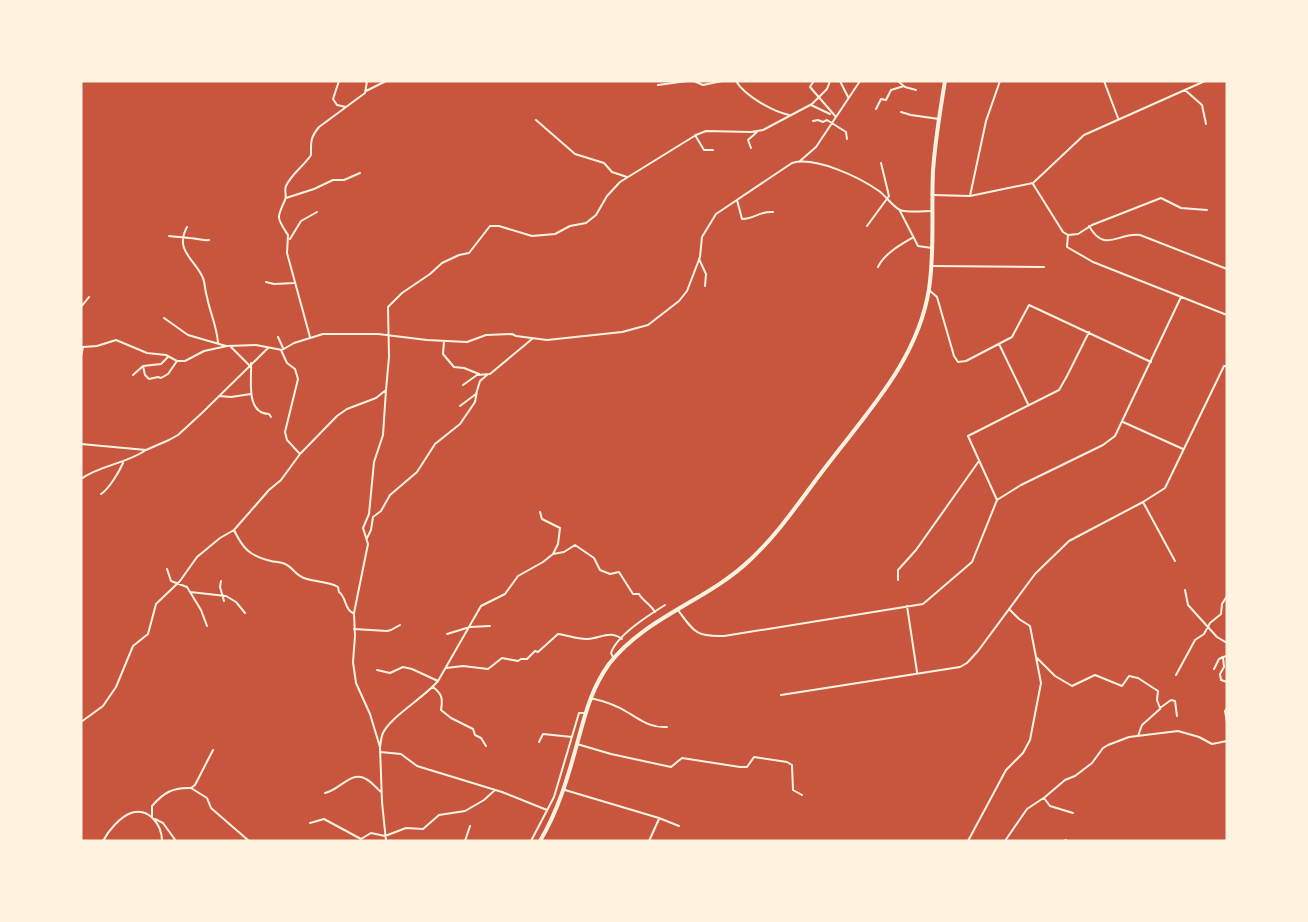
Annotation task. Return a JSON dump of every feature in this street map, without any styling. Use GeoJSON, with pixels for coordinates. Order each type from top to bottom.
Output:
{"type":"FeatureCollection","features":[{"type":"Feature","properties":{"kind":"highway"},"geometry":{"type":"LineString","coordinates":[[540,841],[564,789],[591,698],[599,680],[614,659],[636,638],[748,562],[786,521],[886,390],[903,362],[915,334],[928,290],[932,248],[934,154],[945,81]]}},
{"type":"Feature","properties":{"kind":"street"},"geometry":{"type":"LineString","coordinates":[[339,81],[333,99],[337,105],[346,107]]}},
{"type":"Feature","properties":{"kind":"street"},"geometry":{"type":"LineString","coordinates":[[366,91],[367,81]]}},
{"type":"Feature","properties":{"kind":"street"},"geometry":{"type":"LineString","coordinates":[[286,198],[287,184],[311,155],[309,144],[313,134],[366,91],[386,81]]}},
{"type":"Feature","properties":{"kind":"street"},"geometry":{"type":"LineString","coordinates":[[658,85],[687,81]]}},
{"type":"Feature","properties":{"kind":"street"},"geometry":{"type":"LineString","coordinates":[[694,81],[703,85],[722,81]]}},
{"type":"Feature","properties":{"kind":"street"},"geometry":{"type":"LineString","coordinates":[[736,81],[759,102],[789,115]]}},
{"type":"Feature","properties":{"kind":"street"},"geometry":{"type":"LineString","coordinates":[[751,148],[748,140],[757,132],[811,105],[827,89],[830,81]]}},
{"type":"Feature","properties":{"kind":"street"},"geometry":{"type":"LineString","coordinates":[[840,81],[848,98]]}},
{"type":"Feature","properties":{"kind":"street"},"geometry":{"type":"LineString","coordinates":[[81,356],[82,346],[97,346],[116,340],[147,353],[166,355],[177,361],[184,361],[204,351],[229,346],[256,345],[282,349],[323,334],[388,335],[467,342],[486,335],[512,334],[547,340],[622,332],[648,326],[684,296],[699,260],[702,237],[716,214],[792,163],[800,160],[816,147],[860,81]]}},
{"type":"Feature","properties":{"kind":"street"},"geometry":{"type":"LineString","coordinates":[[898,81],[916,90]]}},
{"type":"Feature","properties":{"kind":"street"},"geometry":{"type":"LineString","coordinates":[[970,196],[986,121],[999,81]]}},
{"type":"Feature","properties":{"kind":"street"},"geometry":{"type":"LineString","coordinates":[[1104,81],[1118,118]]}},
{"type":"Feature","properties":{"kind":"street"},"geometry":{"type":"LineString","coordinates":[[933,195],[970,196],[1033,183],[1079,139],[1118,118],[1205,81]]}},
{"type":"Feature","properties":{"kind":"street"},"geometry":{"type":"LineString","coordinates":[[813,82],[810,87],[831,114]]}},
{"type":"Feature","properties":{"kind":"street"},"geometry":{"type":"LineString","coordinates":[[876,109],[881,99],[886,100],[891,90],[904,86]]}},
{"type":"Feature","properties":{"kind":"street"},"geometry":{"type":"LineString","coordinates":[[1185,90],[1202,105],[1206,124]]}},
{"type":"Feature","properties":{"kind":"street"},"geometry":{"type":"LineString","coordinates":[[811,105],[836,117]]}},
{"type":"Feature","properties":{"kind":"street"},"geometry":{"type":"LineString","coordinates":[[901,112],[939,119]]}},
{"type":"Feature","properties":{"kind":"street"},"geometry":{"type":"LineString","coordinates":[[536,120],[576,155],[604,163],[612,172],[627,177]]}},
{"type":"Feature","properties":{"kind":"street"},"geometry":{"type":"LineString","coordinates":[[813,121],[832,122],[846,132],[847,139]]}},
{"type":"Feature","properties":{"kind":"street"},"geometry":{"type":"LineString","coordinates":[[380,747],[370,714],[356,683],[353,662],[354,613],[368,544],[363,528],[369,514],[374,462],[383,435],[388,378],[387,312],[393,300],[447,260],[469,253],[490,226],[499,226],[528,235],[555,234],[570,226],[590,220],[596,215],[612,189],[627,177],[695,135],[706,131],[757,132]]}},
{"type":"Feature","properties":{"kind":"street"},"geometry":{"type":"LineString","coordinates":[[695,135],[704,150],[713,150]]}},
{"type":"Feature","properties":{"kind":"street"},"geometry":{"type":"LineString","coordinates":[[800,160],[826,166],[876,189],[899,209],[919,248],[932,248]]}},
{"type":"Feature","properties":{"kind":"street"},"geometry":{"type":"LineString","coordinates":[[867,226],[890,194],[881,163]]}},
{"type":"Feature","properties":{"kind":"street"},"geometry":{"type":"LineString","coordinates":[[310,337],[287,253],[288,235],[278,218],[282,204],[286,198],[333,180],[344,180],[360,173]]}},
{"type":"Feature","properties":{"kind":"street"},"geometry":{"type":"LineString","coordinates":[[1033,183],[1063,232],[1068,235],[1078,234],[1089,226],[1161,198],[1181,208],[1207,210]]}},
{"type":"Feature","properties":{"kind":"street"},"geometry":{"type":"LineString","coordinates":[[737,200],[742,219],[750,219],[763,211],[773,212]]}},
{"type":"Feature","properties":{"kind":"street"},"geometry":{"type":"LineString","coordinates":[[899,209],[933,211]]}},
{"type":"Feature","properties":{"kind":"street"},"geometry":{"type":"LineString","coordinates":[[288,244],[301,221],[317,212]]}},
{"type":"Feature","properties":{"kind":"street"},"geometry":{"type":"LineString","coordinates":[[1089,226],[1096,237],[1102,240],[1116,240],[1134,234],[1140,235],[1227,268]]}},
{"type":"Feature","properties":{"kind":"street"},"geometry":{"type":"LineString","coordinates":[[187,227],[182,239],[189,258],[203,278],[217,329],[218,343]]}},
{"type":"Feature","properties":{"kind":"street"},"geometry":{"type":"LineString","coordinates":[[1068,235],[1067,247],[1093,262],[1227,315]]}},
{"type":"Feature","properties":{"kind":"street"},"geometry":{"type":"LineString","coordinates":[[169,236],[182,239],[190,237],[196,241],[209,240]]}},
{"type":"Feature","properties":{"kind":"street"},"geometry":{"type":"LineString","coordinates":[[878,267],[893,250],[912,238]]}},
{"type":"Feature","properties":{"kind":"street"},"geometry":{"type":"LineString","coordinates":[[699,260],[706,274],[705,286]]}},
{"type":"Feature","properties":{"kind":"street"},"geometry":{"type":"LineString","coordinates":[[931,266],[1044,267]]}},
{"type":"Feature","properties":{"kind":"street"},"geometry":{"type":"LineString","coordinates":[[266,282],[294,283]]}},
{"type":"Feature","properties":{"kind":"street"},"geometry":{"type":"LineString","coordinates":[[928,290],[937,297],[954,356],[958,362],[966,361],[1014,335],[1029,305],[1151,362]]}},
{"type":"Feature","properties":{"kind":"street"},"geometry":{"type":"LineString","coordinates":[[81,307],[89,297]]}},
{"type":"Feature","properties":{"kind":"street"},"geometry":{"type":"LineString","coordinates":[[678,610],[696,633],[716,637],[926,603],[963,567],[972,562],[997,500],[1021,485],[1103,445],[1114,436],[1181,297]]}},
{"type":"Feature","properties":{"kind":"street"},"geometry":{"type":"LineString","coordinates":[[164,318],[188,334],[229,346],[250,364],[251,394],[256,408],[271,417]]}},
{"type":"Feature","properties":{"kind":"street"},"geometry":{"type":"LineString","coordinates":[[997,500],[968,436],[1059,390],[1089,332]]}},
{"type":"Feature","properties":{"kind":"street"},"geometry":{"type":"LineString","coordinates":[[278,337],[288,363],[295,369],[298,379],[285,432],[287,440],[300,454]]}},
{"type":"Feature","properties":{"kind":"street"},"geometry":{"type":"LineString","coordinates":[[367,538],[373,518],[381,511],[390,495],[417,472],[435,444],[460,424],[475,402],[480,381],[532,339]]}},
{"type":"Feature","properties":{"kind":"street"},"geometry":{"type":"LineString","coordinates":[[444,341],[443,354],[454,367],[487,375]]}},
{"type":"Feature","properties":{"kind":"street"},"geometry":{"type":"LineString","coordinates":[[999,344],[1028,405]]}},
{"type":"Feature","properties":{"kind":"street"},"geometry":{"type":"LineString","coordinates":[[81,479],[92,471],[123,463],[178,435],[268,348]]}},
{"type":"Feature","properties":{"kind":"street"},"geometry":{"type":"LineString","coordinates":[[133,375],[142,366],[161,364],[168,357]]}},
{"type":"Feature","properties":{"kind":"street"},"geometry":{"type":"LineString","coordinates":[[142,366],[149,380],[168,374],[177,361]]}},
{"type":"Feature","properties":{"kind":"street"},"geometry":{"type":"LineString","coordinates":[[781,695],[967,663],[1035,574],[1070,541],[1165,488],[1224,366],[1227,366]]}},
{"type":"Feature","properties":{"kind":"street"},"geometry":{"type":"LineString","coordinates":[[463,386],[480,374]]}},
{"type":"Feature","properties":{"kind":"street"},"geometry":{"type":"LineString","coordinates":[[81,722],[103,706],[116,687],[133,646],[148,634],[156,604],[177,584],[197,557],[234,530],[269,490],[281,480],[300,454],[342,412],[371,401],[386,390]]}},
{"type":"Feature","properties":{"kind":"street"},"geometry":{"type":"LineString","coordinates":[[460,406],[477,391]]}},
{"type":"Feature","properties":{"kind":"street"},"geometry":{"type":"LineString","coordinates":[[219,396],[251,394]]}},
{"type":"Feature","properties":{"kind":"street"},"geometry":{"type":"LineString","coordinates":[[1122,422],[1184,449]]}},
{"type":"Feature","properties":{"kind":"street"},"geometry":{"type":"LineString","coordinates":[[81,444],[146,450]]}},
{"type":"Feature","properties":{"kind":"street"},"geometry":{"type":"LineString","coordinates":[[898,580],[898,570],[916,550],[979,461]]}},
{"type":"Feature","properties":{"kind":"street"},"geometry":{"type":"LineString","coordinates":[[100,494],[118,474],[123,463]]}},
{"type":"Feature","properties":{"kind":"street"},"geometry":{"type":"LineString","coordinates":[[1143,502],[1175,561]]}},
{"type":"Feature","properties":{"kind":"street"},"geometry":{"type":"LineString","coordinates":[[386,841],[380,752],[384,732],[438,681],[481,606],[505,594],[521,574],[553,554],[558,544],[560,528],[542,519],[540,512]]}},
{"type":"Feature","properties":{"kind":"street"},"geometry":{"type":"LineString","coordinates":[[234,530],[244,548],[259,559],[284,563],[305,579],[332,583],[338,587],[339,592],[344,595],[348,609],[354,613]]}},
{"type":"Feature","properties":{"kind":"street"},"geometry":{"type":"LineString","coordinates":[[553,554],[564,552],[575,545],[588,552],[600,570],[610,574],[619,572],[633,594],[639,594],[655,612]]}},
{"type":"Feature","properties":{"kind":"street"},"geometry":{"type":"LineString","coordinates":[[167,569],[171,581],[187,587],[201,610],[207,626]]}},
{"type":"Feature","properties":{"kind":"street"},"geometry":{"type":"LineString","coordinates":[[221,581],[224,601]]}},
{"type":"Feature","properties":{"kind":"street"},"geometry":{"type":"LineString","coordinates":[[1185,590],[1188,605],[1208,628],[1227,643]]}},
{"type":"Feature","properties":{"kind":"street"},"geometry":{"type":"LineString","coordinates":[[190,592],[223,595],[236,602],[245,613]]}},
{"type":"Feature","properties":{"kind":"street"},"geometry":{"type":"LineString","coordinates":[[1176,675],[1195,640],[1204,634],[1210,623],[1221,614],[1222,604],[1227,596]]}},
{"type":"Feature","properties":{"kind":"street"},"geometry":{"type":"LineString","coordinates":[[614,659],[611,650],[665,605]]}},
{"type":"Feature","properties":{"kind":"street"},"geometry":{"type":"LineString","coordinates":[[907,606],[917,672]]}},
{"type":"Feature","properties":{"kind":"street"},"geometry":{"type":"LineString","coordinates":[[968,841],[1006,770],[1023,753],[1030,740],[1041,689],[1041,677],[1030,626],[1009,609]]}},
{"type":"Feature","properties":{"kind":"street"},"geometry":{"type":"LineString","coordinates":[[354,629],[387,631],[400,625]]}},
{"type":"Feature","properties":{"kind":"street"},"geometry":{"type":"LineString","coordinates":[[447,634],[456,630],[490,626]]}},
{"type":"Feature","properties":{"kind":"street"},"geometry":{"type":"LineString","coordinates":[[446,668],[464,666],[488,669],[502,658],[518,661],[527,659],[529,655],[548,644],[558,634],[587,639],[610,634],[622,639]]}},
{"type":"Feature","properties":{"kind":"street"},"geometry":{"type":"LineString","coordinates":[[1036,657],[1055,676],[1072,686],[1095,675],[1122,686],[1129,676],[1138,678],[1158,691],[1157,700],[1160,708]]}},
{"type":"Feature","properties":{"kind":"street"},"geometry":{"type":"LineString","coordinates":[[1214,669],[1219,659],[1225,657],[1220,679],[1227,682]]}},
{"type":"Feature","properties":{"kind":"street"},"geometry":{"type":"LineString","coordinates":[[377,670],[390,673],[403,668],[412,669],[438,681]]}},
{"type":"Feature","properties":{"kind":"street"},"geometry":{"type":"LineString","coordinates":[[433,687],[441,692],[443,700],[441,710],[473,729],[475,735],[482,738],[486,746]]}},
{"type":"Feature","properties":{"kind":"street"},"geometry":{"type":"LineString","coordinates":[[591,698],[611,703],[640,722],[657,728],[667,727]]}},
{"type":"Feature","properties":{"kind":"street"},"geometry":{"type":"LineString","coordinates":[[1138,736],[1141,727],[1160,708],[1172,700],[1175,701],[1177,716]]}},
{"type":"Feature","properties":{"kind":"street"},"geometry":{"type":"LineString","coordinates":[[1227,708],[1225,715],[1227,722]]}},
{"type":"Feature","properties":{"kind":"street"},"geometry":{"type":"LineString","coordinates":[[531,841],[554,797],[579,713],[585,713]]}},
{"type":"Feature","properties":{"kind":"street"},"geometry":{"type":"LineString","coordinates":[[1005,841],[1027,809],[1092,763],[1105,746],[1138,736],[1178,731],[1199,737],[1212,744],[1227,741]]}},
{"type":"Feature","properties":{"kind":"street"},"geometry":{"type":"LineString","coordinates":[[539,742],[543,734],[572,737]]}},
{"type":"Feature","properties":{"kind":"street"},"geometry":{"type":"LineString","coordinates":[[577,744],[671,767],[682,758],[740,767],[747,767],[754,757],[787,762],[792,765],[794,790],[802,795]]}},
{"type":"Feature","properties":{"kind":"street"},"geometry":{"type":"LineString","coordinates":[[191,788],[213,750]]}},
{"type":"Feature","properties":{"kind":"street"},"geometry":{"type":"LineString","coordinates":[[380,752],[401,754],[417,766],[495,790],[547,810]]}},
{"type":"Feature","properties":{"kind":"street"},"geometry":{"type":"LineString","coordinates":[[325,793],[356,776],[366,778],[381,792]]}},
{"type":"Feature","properties":{"kind":"street"},"geometry":{"type":"LineString","coordinates":[[162,841],[161,829],[154,818],[152,806],[169,791],[191,788],[207,798],[211,808],[249,841]]}},
{"type":"Feature","properties":{"kind":"street"},"geometry":{"type":"LineString","coordinates":[[564,789],[679,826]]}},
{"type":"Feature","properties":{"kind":"street"},"geometry":{"type":"LineString","coordinates":[[310,823],[324,819],[362,839],[371,832],[386,836],[405,828],[423,829],[439,815],[465,811],[484,800],[495,790]]}},
{"type":"Feature","properties":{"kind":"street"},"geometry":{"type":"LineString","coordinates":[[1044,798],[1050,806],[1073,813]]}},
{"type":"Feature","properties":{"kind":"street"},"geometry":{"type":"LineString","coordinates":[[104,841],[107,833],[130,813],[144,813],[163,823],[176,841]]}},
{"type":"Feature","properties":{"kind":"street"},"geometry":{"type":"LineString","coordinates":[[649,841],[659,818]]}},
{"type":"Feature","properties":{"kind":"street"},"geometry":{"type":"LineString","coordinates":[[465,841],[470,826]]}}]}
